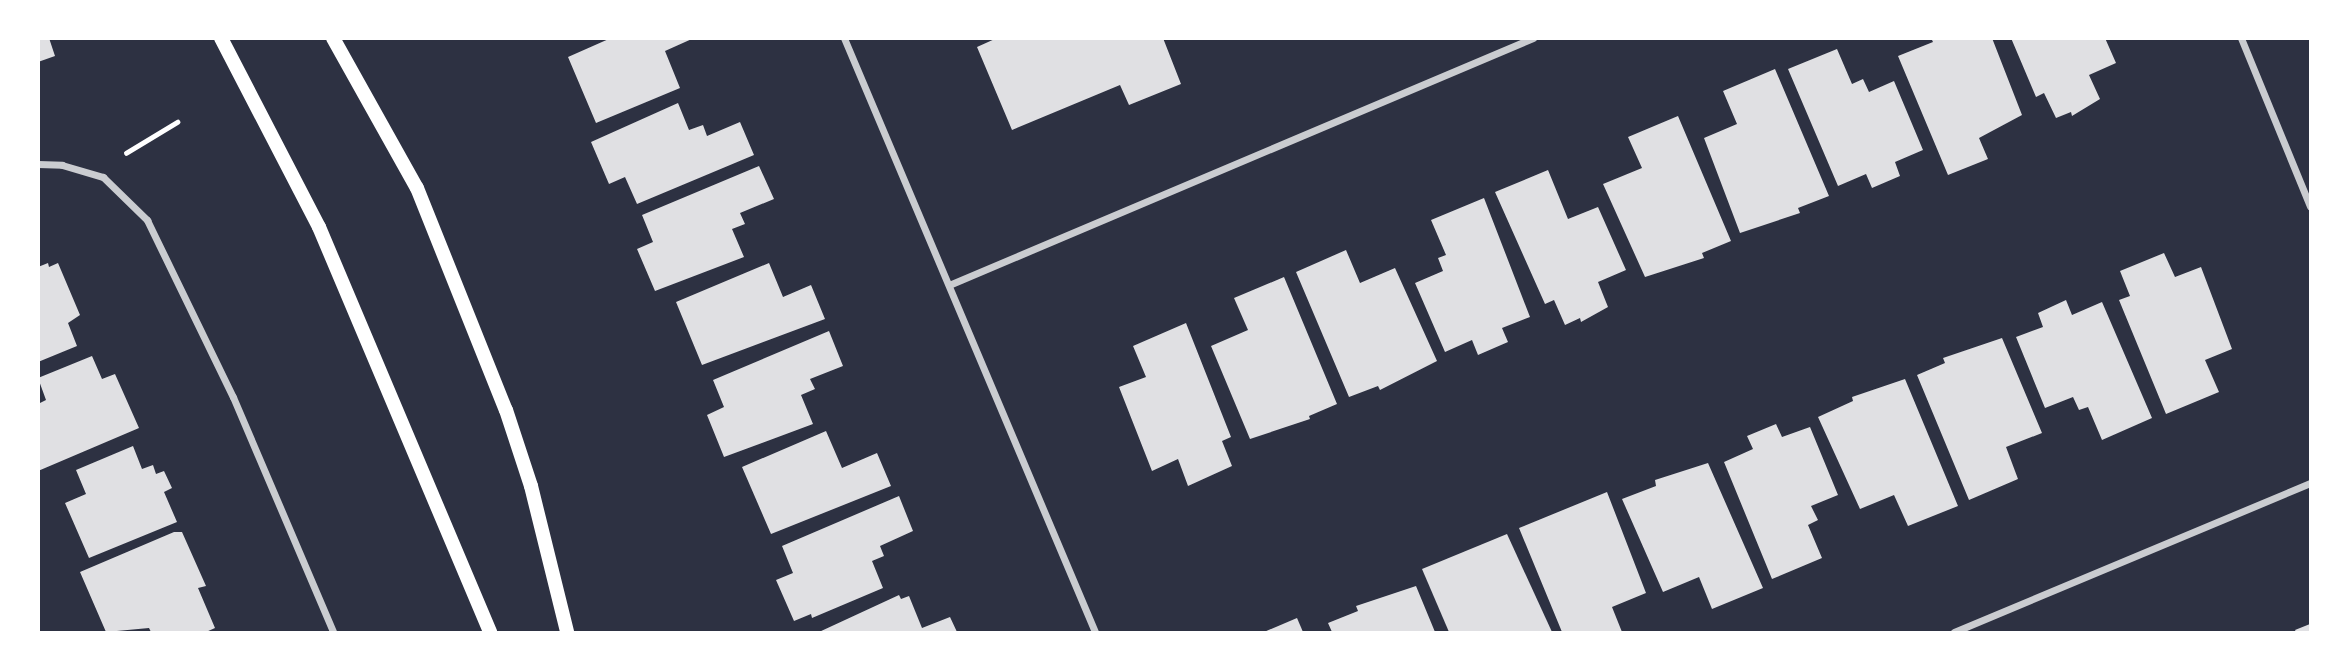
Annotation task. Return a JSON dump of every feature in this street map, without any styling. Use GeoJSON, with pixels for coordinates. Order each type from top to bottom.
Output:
{"type":"FeatureCollection","features":[{"type":"Feature","properties":{"kind":"main road"},"geometry":{"type":"LineString","coordinates":[[221,38],[319,227],[490,632]]}},
{"type":"Feature","properties":{"kind":"main road"},"geometry":{"type":"LineString","coordinates":[[333,38],[417,188],[506,410],[531,486],[567,632]]}},
{"type":"Feature","properties":{"kind":"street"},"geometry":{"type":"LineString","coordinates":[[844,38],[1095,632]]}},
{"type":"Feature","properties":{"kind":"street"},"geometry":{"type":"LineString","coordinates":[[949,285],[1533,38]]}},
{"type":"Feature","properties":{"kind":"street"},"geometry":{"type":"LineString","coordinates":[[2241,38],[2311,206]]}},
{"type":"Feature","properties":{"kind":"street"},"geometry":{"type":"LineString","coordinates":[[38,164],[62,165],[103,177],[148,220],[233,397],[333,632]]}},
{"type":"Feature","properties":{"kind":"street"},"geometry":{"type":"LineString","coordinates":[[1954,632],[2311,483]]}},
{"type":"Feature","properties":{"kind":"path"},"geometry":{"type":"LineString","coordinates":[[103,177],[131,148],[177,122]]}},
{"type":"Feature","properties":{"kind":"building"},"geometry":{"type":"Polygon","coordinates":[[[38,38],[49,38],[55,56],[38,62],[38,38]]]}},
{"type":"Feature","properties":{"kind":"building"},"geometry":{"type":"Polygon","coordinates":[[[611,38],[694,38],[665,51],[680,88],[596,123],[568,57],[611,38]]]}},
{"type":"Feature","properties":{"kind":"building"},"geometry":{"type":"Polygon","coordinates":[[[997,38],[1163,38],[1181,84],[1129,105],[1120,85],[1012,130],[977,47],[997,38]]]}},
{"type":"Feature","properties":{"kind":"building"},"geometry":{"type":"Polygon","coordinates":[[[1931,38],[1992,38],[2022,115],[1979,138],[1988,159],[1948,175],[1898,56],[1933,42],[1931,38]]]}},
{"type":"Feature","properties":{"kind":"building"},"geometry":{"type":"Polygon","coordinates":[[[2011,38],[2105,38],[2116,63],[2089,75],[2100,99],[2072,116],[2071,112],[2056,118],[2044,93],[2036,97],[2011,38]]]}},
{"type":"Feature","properties":{"kind":"building"},"geometry":{"type":"Polygon","coordinates":[[[1837,49],[1852,84],[1863,79],[1869,92],[1894,81],[1923,150],[1895,162],[1900,176],[1872,188],[1866,174],[1838,186],[1788,69],[1837,49]]]}},
{"type":"Feature","properties":{"kind":"building"},"geometry":{"type":"Polygon","coordinates":[[[1775,69],[1829,196],[1798,208],[1800,213],[1740,233],[1704,138],[1737,124],[1723,91],[1775,69]]]}},
{"type":"Feature","properties":{"kind":"building"},"geometry":{"type":"Polygon","coordinates":[[[678,103],[689,130],[703,125],[707,136],[740,122],[754,155],[637,204],[625,177],[609,184],[591,142],[678,103]]]}},
{"type":"Feature","properties":{"kind":"building"},"geometry":{"type":"Polygon","coordinates":[[[1678,116],[1731,241],[1702,253],[1704,258],[1645,277],[1603,184],[1642,168],[1628,137],[1678,116]]]}},
{"type":"Feature","properties":{"kind":"building"},"geometry":{"type":"Polygon","coordinates":[[[759,166],[774,199],[740,213],[745,224],[732,229],[744,257],[655,291],[637,249],[653,242],[642,215],[759,166]]]}},
{"type":"Feature","properties":{"kind":"building"},"geometry":{"type":"Polygon","coordinates":[[[1548,170],[1568,219],[1598,207],[1626,270],[1598,282],[1608,307],[1581,322],[1580,318],[1565,325],[1554,300],[1545,304],[1495,192],[1548,170]]]}},
{"type":"Feature","properties":{"kind":"building"},"geometry":{"type":"Polygon","coordinates":[[[1484,198],[1530,317],[1502,328],[1508,342],[1478,355],[1472,340],[1445,352],[1415,283],[1443,271],[1438,258],[1446,255],[1431,220],[1484,198]]]}},
{"type":"Feature","properties":{"kind":"building"},"geometry":{"type":"Polygon","coordinates":[[[1346,250],[1360,283],[1395,268],[1437,361],[1380,390],[1378,386],[1349,397],[1296,272],[1346,250]]]}},
{"type":"Feature","properties":{"kind":"building"},"geometry":{"type":"Polygon","coordinates":[[[2164,253],[2175,277],[2201,267],[2232,349],[2205,360],[2219,392],[2166,414],[2119,300],[2130,296],[2120,271],[2164,253]]]}},
{"type":"Feature","properties":{"kind":"building"},"geometry":{"type":"Polygon","coordinates":[[[48,263],[49,267],[58,263],[80,315],[68,323],[77,346],[38,362],[38,267],[48,263]]]}},
{"type":"Feature","properties":{"kind":"building"},"geometry":{"type":"Polygon","coordinates":[[[769,263],[783,297],[811,285],[825,319],[702,365],[676,302],[769,263]]]}},
{"type":"Feature","properties":{"kind":"building"},"geometry":{"type":"Polygon","coordinates":[[[1284,277],[1337,404],[1309,416],[1310,419],[1250,439],[1211,346],[1248,330],[1234,298],[1284,277]]]}},
{"type":"Feature","properties":{"kind":"building"},"geometry":{"type":"Polygon","coordinates":[[[2066,300],[2072,315],[2102,302],[2152,418],[2102,440],[2088,407],[2079,410],[2073,397],[2045,408],[2016,337],[2043,327],[2038,313],[2066,300]]]}},
{"type":"Feature","properties":{"kind":"building"},"geometry":{"type":"Polygon","coordinates":[[[1186,323],[1231,437],[1222,441],[1232,466],[1188,486],[1178,459],[1152,471],[1119,387],[1146,377],[1133,346],[1186,323]]]}},
{"type":"Feature","properties":{"kind":"building"},"geometry":{"type":"Polygon","coordinates":[[[829,331],[843,366],[810,379],[815,389],[801,395],[813,424],[724,457],[707,415],[724,407],[713,380],[829,331]]]}},
{"type":"Feature","properties":{"kind":"building"},"geometry":{"type":"Polygon","coordinates":[[[2002,338],[2042,433],[2006,447],[2018,479],[1969,500],[1917,375],[1945,363],[1943,358],[2002,338]]]}},
{"type":"Feature","properties":{"kind":"building"},"geometry":{"type":"Polygon","coordinates":[[[92,356],[102,379],[115,374],[139,428],[38,471],[38,404],[46,400],[38,378],[92,356]]]}},
{"type":"Feature","properties":{"kind":"building"},"geometry":{"type":"Polygon","coordinates":[[[1905,379],[1958,506],[1908,526],[1894,495],[1860,509],[1818,417],[1853,401],[1852,397],[1905,379]]]}},
{"type":"Feature","properties":{"kind":"building"},"geometry":{"type":"Polygon","coordinates":[[[1776,424],[1782,437],[1810,427],[1838,495],[1811,506],[1818,520],[1808,525],[1822,558],[1772,579],[1724,462],[1753,449],[1747,436],[1776,424]]]}},
{"type":"Feature","properties":{"kind":"building"},"geometry":{"type":"Polygon","coordinates":[[[826,431],[842,468],[877,453],[891,486],[771,534],[742,467],[826,431]]]}},
{"type":"Feature","properties":{"kind":"building"},"geometry":{"type":"Polygon","coordinates":[[[133,446],[142,469],[153,465],[156,474],[164,471],[172,488],[164,492],[177,522],[89,558],[65,503],[86,494],[76,470],[133,446]]]}},
{"type":"Feature","properties":{"kind":"building"},"geometry":{"type":"Polygon","coordinates":[[[1708,463],[1763,588],[1712,609],[1699,577],[1663,592],[1622,499],[1656,486],[1655,480],[1708,463]]]}},
{"type":"Feature","properties":{"kind":"building"},"geometry":{"type":"Polygon","coordinates":[[[1607,492],[1646,593],[1612,607],[1622,632],[1562,632],[1519,528],[1607,492]]]}},
{"type":"Feature","properties":{"kind":"building"},"geometry":{"type":"Polygon","coordinates":[[[899,496],[913,531],[880,546],[884,556],[872,561],[883,588],[812,618],[811,614],[794,621],[776,580],[793,573],[782,546],[899,496]]]}},
{"type":"Feature","properties":{"kind":"building"},"geometry":{"type":"Polygon","coordinates":[[[174,532],[182,532],[206,586],[198,588],[215,628],[206,632],[151,632],[149,628],[106,632],[80,572],[174,532]]]}},
{"type":"Feature","properties":{"kind":"building"},"geometry":{"type":"Polygon","coordinates":[[[1507,534],[1552,632],[1449,632],[1422,569],[1507,534]]]}},
{"type":"Feature","properties":{"kind":"building"},"geometry":{"type":"Polygon","coordinates":[[[1416,586],[1435,632],[1332,632],[1328,623],[1358,611],[1356,606],[1416,586]]]}},
{"type":"Feature","properties":{"kind":"building"},"geometry":{"type":"Polygon","coordinates":[[[899,595],[901,599],[909,596],[922,628],[950,617],[957,632],[819,632],[899,595]]]}},
{"type":"Feature","properties":{"kind":"building"},"geometry":{"type":"Polygon","coordinates":[[[1297,618],[1303,632],[1264,632],[1297,618]]]}},
{"type":"Feature","properties":{"kind":"building"},"geometry":{"type":"Polygon","coordinates":[[[2310,624],[2310,632],[2295,630],[2310,624]]]}}]}
